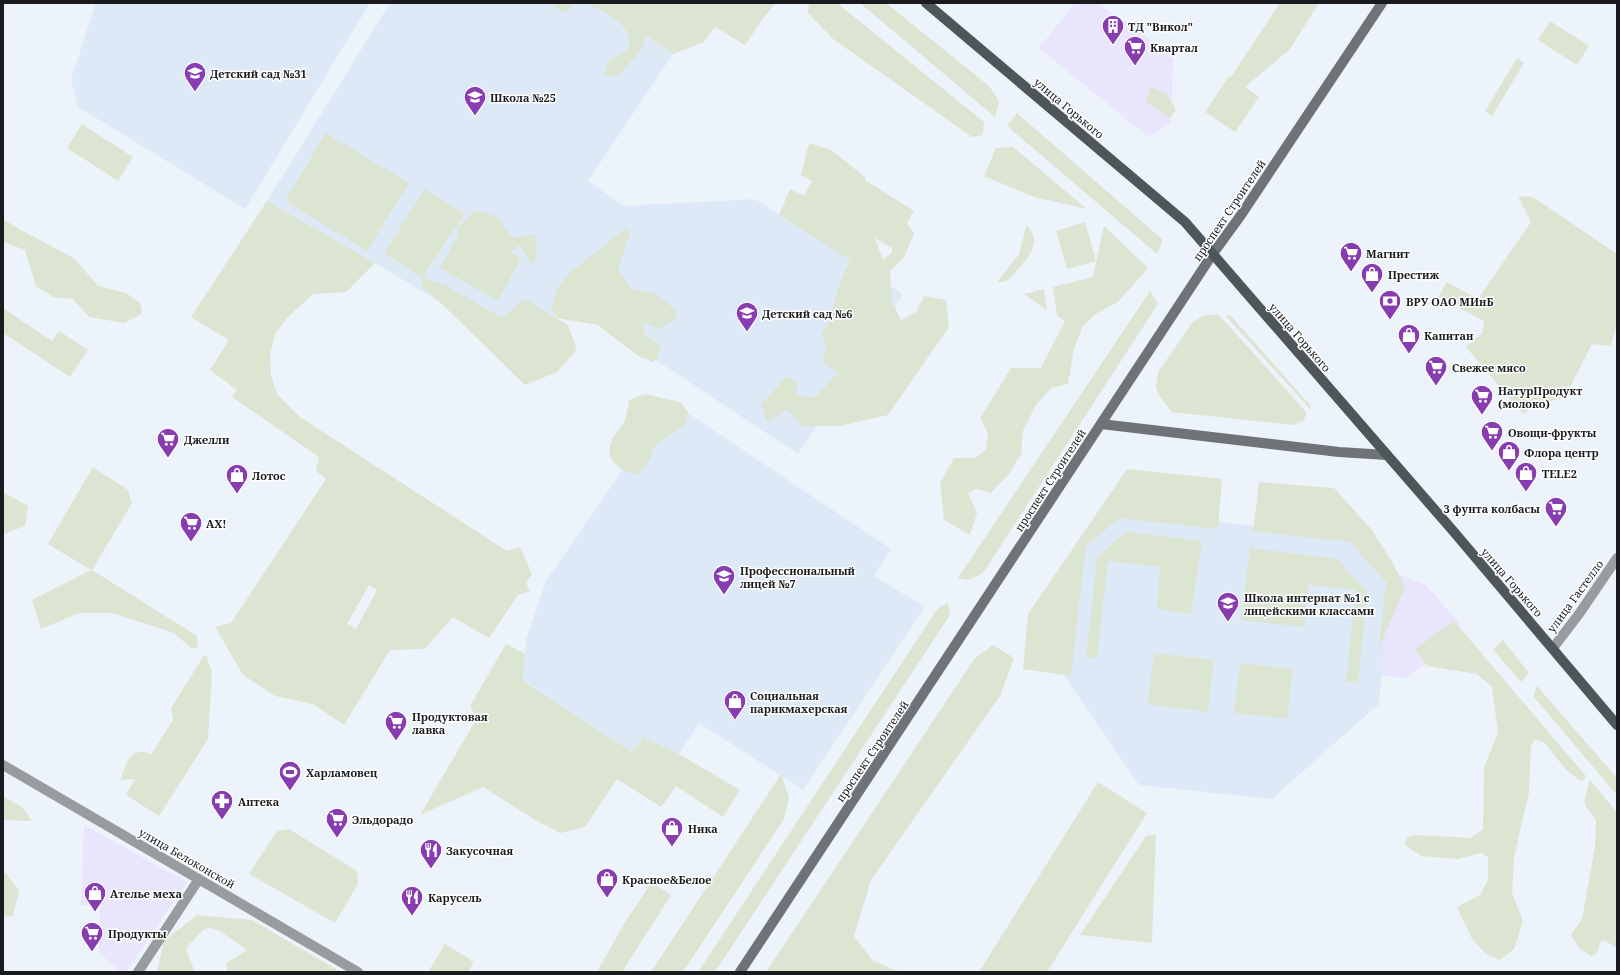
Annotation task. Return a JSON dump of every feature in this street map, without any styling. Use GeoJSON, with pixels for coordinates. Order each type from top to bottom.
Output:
{"type":"FeatureCollection","features":[{"type":"Feature","properties":{"kind":"main road","name":"улица Горького"},"geometry":{"type":"LineString","coordinates":[[926,3],[1184,222],[1387,455],[1617,725]]}},
{"type":"Feature","properties":{"kind":"main road","name":"проспект Строителей"},"geometry":{"type":"LineString","coordinates":[[740,972],[1212,255],[1382,3]]}},
{"type":"Feature","properties":{"kind":"main road"},"geometry":{"type":"LineString","coordinates":[[1101,424],[1339,452],[1387,455]]}},
{"type":"Feature","properties":{"kind":"street","name":"улица Гастелло"},"geometry":{"type":"LineString","coordinates":[[1552,648],[1579,614],[1617,558]]}},
{"type":"Feature","properties":{"kind":"street","name":"улица Белоконской"},"geometry":{"type":"LineString","coordinates":[[3,765],[358,972]]}},
{"type":"Feature","properties":{"kind":"street"},"geometry":{"type":"LineString","coordinates":[[138,972],[199,879]]}},
{"type":"Feature","properties":{"kind":"shaded area","name":"Детский сад №31"},"geometry":{"type":"Polygon","coordinates":[[[96,3],[370,3],[245,209],[78,107],[71,79],[96,3]]]}},
{"type":"Feature","properties":{"kind":"shaded area","name":"Школа №25"},"geometry":{"type":"Polygon","coordinates":[[[390,3],[596,3],[673,54],[588,181],[624,206],[755,199],[903,294],[798,454],[565,300],[529,355],[375,263],[267,201],[390,3]]]}},
{"type":"Feature","properties":{"kind":"shaded area"},"geometry":{"type":"Polygon","coordinates":[[[1075,3],[1098,3],[1173,56],[1171,123],[1148,137],[1039,48],[1075,3]]]}},
{"type":"Feature","properties":{"kind":"shaded area","name":"Профессиональный лицей №7"},"geometry":{"type":"Polygon","coordinates":[[[670,401],[891,549],[874,576],[925,607],[803,790],[699,723],[679,754],[643,737],[632,753],[523,680],[526,639],[546,581],[670,401]]]}},
{"type":"Feature","properties":{"kind":"shaded area","name":"Школа интернат №1 с лицейскими классами"},"geometry":{"type":"Polygon","coordinates":[[[1118,511],[1357,537],[1391,572],[1379,704],[1272,799],[1139,785],[1065,677],[1079,544],[1118,511]]]}},
{"type":"Feature","properties":{"kind":"shaded area"},"geometry":{"type":"Polygon","coordinates":[[[1391,572],[1425,584],[1460,623],[1460,634],[1407,678],[1381,675],[1391,572]]]}},
{"type":"Feature","properties":{"kind":"shaded area"},"geometry":{"type":"Polygon","coordinates":[[[84,825],[187,882],[126,972],[121,972],[99,953],[100,906],[81,905],[84,825]]]}},
{"type":"Feature","properties":{"kind":"green space"},"geometry":{"type":"Polygon","coordinates":[[[555,3],[575,3],[566,13],[554,7],[555,3]]]}},
{"type":"Feature","properties":{"kind":"green space"},"geometry":{"type":"Polygon","coordinates":[[[586,3],[776,3],[764,17],[745,45],[715,27],[704,42],[673,54],[646,36],[642,49],[619,75],[603,76],[609,61],[629,48],[628,35],[624,27],[614,19],[586,3]]]}},
{"type":"Feature","properties":{"kind":"green space"},"geometry":{"type":"Polygon","coordinates":[[[809,3],[837,3],[984,122],[983,135],[972,137],[833,39],[808,13],[809,3]]]}},
{"type":"Feature","properties":{"kind":"green space"},"geometry":{"type":"Polygon","coordinates":[[[860,3],[886,3],[989,86],[999,101],[995,117],[860,3]]]}},
{"type":"Feature","properties":{"kind":"green space"},"geometry":{"type":"Polygon","coordinates":[[[1280,3],[1319,3],[1290,49],[1245,87],[1259,97],[1235,132],[1205,112],[1229,76],[1231,77],[1280,3]]]}},
{"type":"Feature","properties":{"kind":"green space"},"geometry":{"type":"Polygon","coordinates":[[[1550,21],[1589,46],[1577,65],[1538,40],[1550,21]]]}},
{"type":"Feature","properties":{"kind":"green space"},"geometry":{"type":"Polygon","coordinates":[[[1517,58],[1524,63],[1492,116],[1485,111],[1517,58]]]}},
{"type":"Feature","properties":{"kind":"green space"},"geometry":{"type":"Polygon","coordinates":[[[1150,87],[1167,94],[1176,110],[1170,118],[1146,102],[1150,87]]]}},
{"type":"Feature","properties":{"kind":"green space"},"geometry":{"type":"Polygon","coordinates":[[[1017,113],[1163,240],[1157,254],[1007,126],[1017,113]]]}},
{"type":"Feature","properties":{"kind":"green space"},"geometry":{"type":"Polygon","coordinates":[[[82,124],[133,157],[118,181],[67,148],[82,124]]]}},
{"type":"Feature","properties":{"kind":"green space"},"geometry":{"type":"Polygon","coordinates":[[[326,133],[409,183],[367,251],[285,201],[326,133]]]}},
{"type":"Feature","properties":{"kind":"green space"},"geometry":{"type":"Polygon","coordinates":[[[809,143],[831,150],[865,177],[865,180],[914,211],[907,223],[914,234],[903,259],[890,271],[892,302],[901,320],[916,312],[924,296],[946,300],[949,327],[888,415],[839,426],[803,426],[787,410],[767,422],[761,405],[786,377],[798,382],[796,395],[814,398],[838,373],[823,362],[826,347],[821,333],[831,320],[840,282],[850,260],[779,215],[790,189],[804,196],[812,181],[801,175],[809,143]],[[875,238],[883,260],[892,253],[892,245],[890,247],[875,238]]]}},
{"type":"Feature","properties":{"kind":"green space"},"geometry":{"type":"Polygon","coordinates":[[[1013,147],[1087,209],[1034,197],[984,176],[996,148],[1013,147]]]}},
{"type":"Feature","properties":{"kind":"green space"},"geometry":{"type":"Polygon","coordinates":[[[425,189],[465,214],[422,277],[447,286],[502,318],[525,299],[568,325],[577,350],[557,372],[525,385],[444,306],[423,288],[421,277],[384,253],[425,189]]]}},
{"type":"Feature","properties":{"kind":"green space"},"geometry":{"type":"Polygon","coordinates":[[[1518,196],[1533,197],[1617,254],[1617,323],[1611,346],[1592,344],[1565,397],[1533,407],[1523,414],[1466,347],[1482,333],[1484,321],[1439,297],[1446,282],[1478,299],[1531,222],[1518,196]]]}},
{"type":"Feature","properties":{"kind":"green space"},"geometry":{"type":"Polygon","coordinates":[[[267,201],[375,263],[346,292],[313,294],[288,317],[275,334],[270,355],[271,375],[277,394],[300,417],[507,551],[520,547],[532,574],[526,583],[530,591],[518,595],[489,638],[453,617],[425,649],[390,650],[344,725],[313,704],[275,696],[243,675],[215,627],[231,623],[326,479],[316,471],[319,457],[232,397],[237,390],[210,370],[229,340],[191,317],[267,201]],[[369,585],[347,624],[356,629],[377,590],[369,585]]]}},
{"type":"Feature","properties":{"kind":"green space"},"geometry":{"type":"Polygon","coordinates":[[[475,210],[496,216],[513,238],[535,234],[537,258],[531,264],[520,245],[510,252],[521,258],[498,301],[440,268],[457,237],[458,228],[475,210]]]}},
{"type":"Feature","properties":{"kind":"green space"},"geometry":{"type":"Polygon","coordinates":[[[3,219],[74,258],[98,286],[126,293],[140,303],[142,314],[124,323],[89,317],[73,299],[53,297],[36,286],[25,250],[3,242],[3,219]]]}},
{"type":"Feature","properties":{"kind":"green space"},"geometry":{"type":"Polygon","coordinates":[[[1085,222],[1096,261],[1067,269],[1056,231],[1085,222]]]}},
{"type":"Feature","properties":{"kind":"green space"},"geometry":{"type":"Polygon","coordinates":[[[1027,224],[1034,241],[1030,254],[1008,280],[1004,282],[997,282],[1019,254],[1027,224]]]}},
{"type":"Feature","properties":{"kind":"green space"},"geometry":{"type":"Polygon","coordinates":[[[1104,226],[1148,268],[1118,302],[1097,313],[1083,326],[1074,348],[1068,384],[1051,388],[1036,405],[1023,431],[1021,454],[1009,474],[991,493],[976,489],[968,493],[977,513],[970,535],[944,520],[940,483],[954,458],[975,458],[986,450],[988,433],[980,418],[1011,368],[1041,368],[1065,321],[1057,316],[1053,287],[1093,277],[1104,226]]]}},
{"type":"Feature","properties":{"kind":"green space"},"geometry":{"type":"Polygon","coordinates":[[[626,228],[631,231],[618,268],[621,274],[632,289],[654,293],[677,311],[675,320],[659,329],[643,322],[645,334],[660,345],[659,357],[653,362],[638,356],[598,325],[557,318],[551,309],[557,288],[570,273],[626,228]]]}},
{"type":"Feature","properties":{"kind":"green space"},"geometry":{"type":"Polygon","coordinates":[[[1044,289],[1047,310],[1024,294],[1044,289]]]}},
{"type":"Feature","properties":{"kind":"green space"},"geometry":{"type":"Polygon","coordinates":[[[1150,291],[1158,304],[983,573],[969,580],[958,578],[1150,291]]]}},
{"type":"Feature","properties":{"kind":"green space"},"geometry":{"type":"Polygon","coordinates":[[[3,308],[52,341],[59,331],[88,350],[70,377],[3,333],[3,308]]]}},
{"type":"Feature","properties":{"kind":"green space"},"geometry":{"type":"Polygon","coordinates":[[[1218,314],[1307,413],[1303,421],[1293,425],[1172,412],[1160,397],[1156,387],[1158,372],[1193,322],[1203,316],[1218,314]]]}},
{"type":"Feature","properties":{"kind":"green space"},"geometry":{"type":"Polygon","coordinates":[[[1225,315],[1230,315],[1310,405],[1311,410],[1225,315]]]}},
{"type":"Feature","properties":{"kind":"green space"},"geometry":{"type":"Polygon","coordinates":[[[645,394],[680,402],[688,412],[685,425],[655,445],[650,460],[637,475],[624,470],[615,464],[610,454],[610,448],[613,437],[625,420],[629,400],[645,394]]]}},
{"type":"Feature","properties":{"kind":"green space"},"geometry":{"type":"Polygon","coordinates":[[[93,467],[128,490],[132,503],[92,570],[197,636],[198,647],[192,649],[174,633],[112,613],[79,613],[41,629],[32,600],[91,570],[48,544],[93,467]]]}},
{"type":"Feature","properties":{"kind":"green space"},"geometry":{"type":"Polygon","coordinates":[[[1127,469],[1222,479],[1218,529],[1120,518],[1086,546],[1071,676],[1023,669],[1028,614],[1127,469]]]}},
{"type":"Feature","properties":{"kind":"green space"},"geometry":{"type":"Polygon","coordinates":[[[1259,482],[1334,488],[1371,529],[1393,563],[1405,588],[1379,647],[1386,582],[1350,542],[1253,531],[1259,482]]]}},
{"type":"Feature","properties":{"kind":"green space"},"geometry":{"type":"Polygon","coordinates":[[[3,492],[28,506],[25,526],[3,534],[3,492]]]}},
{"type":"Feature","properties":{"kind":"green space"},"geometry":{"type":"Polygon","coordinates":[[[1126,532],[1202,541],[1191,614],[1157,609],[1160,567],[1108,561],[1097,658],[1086,657],[1097,557],[1126,532]]]}},
{"type":"Feature","properties":{"kind":"green space"},"geometry":{"type":"Polygon","coordinates":[[[1250,548],[1337,559],[1367,592],[1358,683],[1346,682],[1356,590],[1309,585],[1304,627],[1241,620],[1250,548]]]}},
{"type":"Feature","properties":{"kind":"green space"},"geometry":{"type":"Polygon","coordinates":[[[948,603],[950,615],[715,972],[698,972],[938,608],[948,603]]]}},
{"type":"Feature","properties":{"kind":"green space"},"geometry":{"type":"Polygon","coordinates":[[[1454,621],[1586,776],[1584,780],[1581,781],[1567,771],[1544,742],[1535,740],[1531,746],[1529,792],[1514,857],[1512,893],[1523,921],[1514,949],[1500,960],[1486,954],[1472,939],[1457,907],[1480,895],[1488,880],[1488,857],[1481,853],[1458,859],[1421,856],[1405,845],[1407,837],[1415,835],[1471,838],[1483,829],[1484,767],[1498,733],[1492,687],[1477,674],[1427,666],[1415,649],[1454,621]]]}},
{"type":"Feature","properties":{"kind":"green space"},"geometry":{"type":"Polygon","coordinates":[[[1503,640],[1529,673],[1521,682],[1493,650],[1503,640]]]}},
{"type":"Feature","properties":{"kind":"green space"},"geometry":{"type":"Polygon","coordinates":[[[506,644],[525,654],[523,681],[632,752],[643,737],[679,754],[740,790],[723,817],[676,786],[661,807],[617,779],[585,827],[561,833],[537,821],[483,787],[420,815],[477,718],[470,706],[506,644]]]}},
{"type":"Feature","properties":{"kind":"green space"},"geometry":{"type":"Polygon","coordinates":[[[993,645],[1014,658],[1000,696],[871,880],[854,936],[872,960],[899,972],[766,972],[975,658],[993,645]]]}},
{"type":"Feature","properties":{"kind":"green space"},"geometry":{"type":"Polygon","coordinates":[[[1154,653],[1214,660],[1208,712],[1148,704],[1154,653]]]}},
{"type":"Feature","properties":{"kind":"green space"},"geometry":{"type":"Polygon","coordinates":[[[205,654],[212,671],[208,739],[159,816],[126,795],[135,779],[120,780],[126,764],[131,757],[140,752],[146,752],[151,755],[173,720],[171,708],[205,654]]]}},
{"type":"Feature","properties":{"kind":"green space"},"geometry":{"type":"Polygon","coordinates":[[[1240,663],[1293,669],[1287,719],[1234,713],[1240,663]]]}},
{"type":"Feature","properties":{"kind":"green space"},"geometry":{"type":"Polygon","coordinates":[[[1537,686],[1617,778],[1617,795],[1533,696],[1537,686]]]}},
{"type":"Feature","properties":{"kind":"green space"},"geometry":{"type":"Polygon","coordinates":[[[781,774],[789,797],[784,819],[683,972],[651,972],[781,774]]]}},
{"type":"Feature","properties":{"kind":"green space"},"geometry":{"type":"Polygon","coordinates":[[[1590,780],[1617,812],[1617,948],[1604,940],[1600,942],[1598,952],[1592,956],[1580,949],[1571,935],[1582,919],[1595,847],[1596,820],[1587,808],[1584,801],[1590,780]]]}},
{"type":"Feature","properties":{"kind":"green space"},"geometry":{"type":"Polygon","coordinates":[[[1098,782],[1147,813],[1047,972],[979,972],[1098,782]]]}},
{"type":"Feature","properties":{"kind":"green space"},"geometry":{"type":"Polygon","coordinates":[[[3,796],[23,808],[32,821],[3,820],[3,796]]]}},
{"type":"Feature","properties":{"kind":"green space"},"geometry":{"type":"Polygon","coordinates":[[[289,829],[357,871],[358,884],[335,923],[249,874],[277,831],[289,829]]]}},
{"type":"Feature","properties":{"kind":"green space"},"geometry":{"type":"Polygon","coordinates":[[[1156,834],[1152,943],[1080,935],[1146,836],[1156,834]]]}},
{"type":"Feature","properties":{"kind":"green space"},"geometry":{"type":"Polygon","coordinates":[[[3,873],[6,873],[19,891],[13,916],[3,917],[3,873]]]}},
{"type":"Feature","properties":{"kind":"green space"},"geometry":{"type":"Polygon","coordinates":[[[652,882],[671,895],[622,972],[597,972],[625,922],[652,882]]]}},
{"type":"Feature","properties":{"kind":"green space"},"geometry":{"type":"Polygon","coordinates":[[[197,915],[252,920],[341,972],[227,972],[227,963],[247,950],[220,931],[210,928],[204,929],[186,950],[195,972],[157,972],[164,941],[197,915]]]}},
{"type":"Feature","properties":{"kind":"green space"},"geometry":{"type":"Polygon","coordinates":[[[445,944],[474,962],[468,972],[428,972],[445,944]]]}},
{"type":"Feature","properties":{"kind":"place","name":"ТД \"Викол\""},"geometry":{"type":"Point","coordinates":[1113,46]}},
{"type":"Feature","properties":{"kind":"place","name":"Квартал"},"geometry":{"type":"Point","coordinates":[1135,66]}},
{"type":"Feature","properties":{"kind":"place","name":"Детский сад №31"},"geometry":{"type":"Point","coordinates":[195,92]}},
{"type":"Feature","properties":{"kind":"place","name":"Школа №25"},"geometry":{"type":"Point","coordinates":[475,116]}},
{"type":"Feature","properties":{"kind":"place","name":"Магнит"},"geometry":{"type":"Point","coordinates":[1351,272]}},
{"type":"Feature","properties":{"kind":"place","name":"Престиж"},"geometry":{"type":"Point","coordinates":[1372,294]}},
{"type":"Feature","properties":{"kind":"place","name":"ВРУ ОАО МИнБ"},"geometry":{"type":"Point","coordinates":[1390,320]}},
{"type":"Feature","properties":{"kind":"place","name":"Детский сад №6"},"geometry":{"type":"Point","coordinates":[747,332]}},
{"type":"Feature","properties":{"kind":"place","name":"Капитан"},"geometry":{"type":"Point","coordinates":[1409,354]}},
{"type":"Feature","properties":{"kind":"place","name":"Свежее мясо"},"geometry":{"type":"Point","coordinates":[1436,386]}},
{"type":"Feature","properties":{"kind":"place","name":"НатурПродукт (молоко)"},"geometry":{"type":"Point","coordinates":[1482,416]}},
{"type":"Feature","properties":{"kind":"place","name":"Овощи-фрукты"},"geometry":{"type":"Point","coordinates":[1492,452]}},
{"type":"Feature","properties":{"kind":"place","name":"Джелли"},"geometry":{"type":"Point","coordinates":[168,458]}},
{"type":"Feature","properties":{"kind":"place","name":"Флора центр"},"geometry":{"type":"Point","coordinates":[1509,472]}},
{"type":"Feature","properties":{"kind":"place","name":"TELE2"},"geometry":{"type":"Point","coordinates":[1526,492]}},
{"type":"Feature","properties":{"kind":"place","name":"Лотос"},"geometry":{"type":"Point","coordinates":[237,494]}},
{"type":"Feature","properties":{"kind":"place","name":"3 фунта колбасы"},"geometry":{"type":"Point","coordinates":[1556,528]}},
{"type":"Feature","properties":{"kind":"place","name":"АХ!"},"geometry":{"type":"Point","coordinates":[191,542]}},
{"type":"Feature","properties":{"kind":"place","name":"Профессиональный лицей №7"},"geometry":{"type":"Point","coordinates":[724,596]}},
{"type":"Feature","properties":{"kind":"place","name":"Школа интернат №1 с лицейскими классами"},"geometry":{"type":"Point","coordinates":[1228,622]}},
{"type":"Feature","properties":{"kind":"place","name":"Социальная парикмахерская"},"geometry":{"type":"Point","coordinates":[735,720]}},
{"type":"Feature","properties":{"kind":"place","name":"Продуктовая лавка"},"geometry":{"type":"Point","coordinates":[396,742]}},
{"type":"Feature","properties":{"kind":"place","name":"Харламовец"},"geometry":{"type":"Point","coordinates":[290,792]}},
{"type":"Feature","properties":{"kind":"place","name":"Аптека"},"geometry":{"type":"Point","coordinates":[222,820]}},
{"type":"Feature","properties":{"kind":"place","name":"Эльдорадо"},"geometry":{"type":"Point","coordinates":[337,838]}},
{"type":"Feature","properties":{"kind":"place","name":"Ника"},"geometry":{"type":"Point","coordinates":[672,848]}},
{"type":"Feature","properties":{"kind":"place","name":"Закусочная"},"geometry":{"type":"Point","coordinates":[431,870]}},
{"type":"Feature","properties":{"kind":"place","name":"Красное&Белое"},"geometry":{"type":"Point","coordinates":[607,898]}},
{"type":"Feature","properties":{"kind":"place","name":"Ателье меха"},"geometry":{"type":"Point","coordinates":[95,912]}},
{"type":"Feature","properties":{"kind":"place","name":"Карусель"},"geometry":{"type":"Point","coordinates":[412,916]}},
{"type":"Feature","properties":{"kind":"place","name":"Продукты"},"geometry":{"type":"Point","coordinates":[92,952]}}]}
